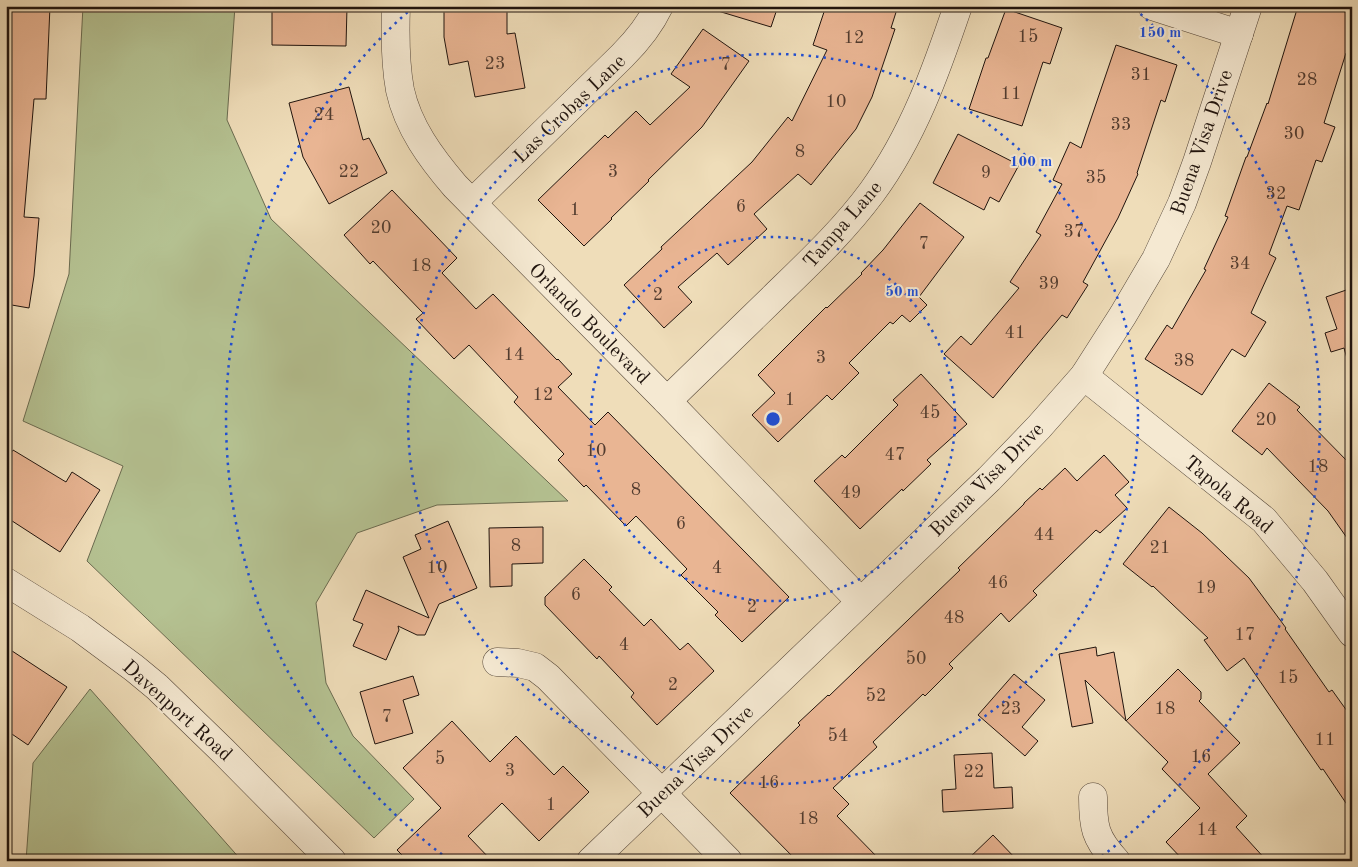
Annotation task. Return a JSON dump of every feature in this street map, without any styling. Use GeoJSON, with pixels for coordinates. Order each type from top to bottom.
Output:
{"type":"FeatureCollection","features":[{"type":"Feature","properties":{"kind":"street","name":"Orlando Boulevard"},"geometry":{"type":"LineString","coordinates":[[396,6],[396,48],[400,91],[411,123],[441,169],[860,601]]}},
{"type":"Feature","properties":{"kind":"street","name":"Las Crobas Lane"},"geometry":{"type":"LineString","coordinates":[[472,203],[637,41],[652,20],[659,6]]}},
{"type":"Feature","properties":{"kind":"street","name":"Tampa Lane"},"geometry":{"type":"LineString","coordinates":[[667,401],[818,254],[853,216],[872,191],[897,154],[921,106],[958,6]]}},
{"type":"Feature","properties":{"kind":"street"},"geometry":{"type":"LineString","coordinates":[[1152,6],[1239,34]]}},
{"type":"Feature","properties":{"kind":"street","name":"Buena Visa Drive"},"geometry":{"type":"LineString","coordinates":[[591,861],[989,478],[1039,427],[1084,376],[1143,282],[1182,203],[1248,6]]}},
{"type":"Feature","properties":{"kind":"street","name":"Tapola Road"},"geometry":{"type":"LineString","coordinates":[[1084,376],[1264,520],[1315,581],[1352,633]]}},
{"type":"Feature","properties":{"kind":"street","name":"Davenport Road"},"geometry":{"type":"LineString","coordinates":[[6,582],[80,628],[156,687],[224,751],[332,861]]}},
{"type":"Feature","properties":{"kind":"street"},"geometry":{"type":"LineString","coordinates":[[497,662],[518,663],[535,667],[548,677],[728,861]]}},
{"type":"Feature","properties":{"kind":"street"},"geometry":{"type":"LineString","coordinates":[[1093,797],[1093,820],[1098,837],[1116,861]]}},
{"type":"Feature","properties":{"kind":"green space"},"geometry":{"type":"Polygon","coordinates":[[[83,6],[235,6],[227,120],[271,219],[568,501],[437,505],[357,533],[316,603],[326,683],[353,736],[414,799],[374,838],[87,561],[123,466],[23,421],[69,274],[83,6]]]}},
{"type":"Feature","properties":{"kind":"green space"},"geometry":{"type":"Polygon","coordinates":[[[90,689],[242,861],[26,861],[33,763],[90,689]]]}},
{"type":"Feature","properties":{"kind":"building"},"geometry":{"type":"Polygon","coordinates":[[[6,6],[50,6],[46,99],[34,99],[24,217],[39,218],[29,308],[6,304],[6,6]]]}},
{"type":"Feature","properties":{"kind":"building"},"geometry":{"type":"Polygon","coordinates":[[[444,6],[507,6],[507,34],[515,33],[525,88],[475,97],[468,61],[449,65],[444,37],[444,6]]]}},
{"type":"Feature","properties":{"kind":"building"},"geometry":{"type":"Polygon","coordinates":[[[719,6],[778,6],[771,27],[718,11],[719,6]]]}},
{"type":"Feature","properties":{"kind":"building"},"geometry":{"type":"Polygon","coordinates":[[[826,6],[898,6],[891,28],[895,29],[872,97],[856,129],[811,185],[798,174],[754,214],[767,229],[728,265],[717,253],[678,287],[692,302],[664,328],[624,285],[662,249],[661,247],[752,162],[788,117],[792,121],[827,50],[813,45],[826,6]]]}},
{"type":"Feature","properties":{"kind":"building"},"geometry":{"type":"Polygon","coordinates":[[[1298,6],[1326,6],[1352,14],[1352,40],[1346,53],[1324,123],[1335,127],[1322,162],[1316,160],[1299,210],[1287,206],[1269,254],[1276,258],[1251,313],[1266,322],[1245,357],[1232,349],[1202,395],[1145,359],[1167,325],[1172,329],[1206,270],[1204,269],[1228,217],[1225,216],[1246,157],[1268,104],[1298,6]]]}},
{"type":"Feature","properties":{"kind":"building"},"geometry":{"type":"Polygon","coordinates":[[[272,7],[347,7],[346,46],[272,45],[272,7]]]}},
{"type":"Feature","properties":{"kind":"building"},"geometry":{"type":"Polygon","coordinates":[[[1006,9],[1062,28],[1050,64],[1043,62],[1022,126],[969,109],[986,58],[988,58],[1006,9]]]}},
{"type":"Feature","properties":{"kind":"building"},"geometry":{"type":"Polygon","coordinates":[[[703,29],[749,61],[702,127],[584,246],[538,200],[605,135],[608,138],[636,111],[650,125],[690,87],[671,74],[703,29]]]}},
{"type":"Feature","properties":{"kind":"building"},"geometry":{"type":"Polygon","coordinates":[[[1116,45],[1177,65],[1165,102],[1161,100],[1138,174],[1118,218],[1083,282],[1088,285],[1067,318],[1062,315],[993,398],[944,354],[961,336],[971,345],[1019,288],[1010,282],[1041,235],[1036,232],[1062,184],[1053,180],[1070,142],[1081,148],[1116,45]]]}},
{"type":"Feature","properties":{"kind":"building"},"geometry":{"type":"Polygon","coordinates":[[[349,87],[363,140],[369,138],[387,173],[329,204],[303,157],[289,103],[349,87]]]}},
{"type":"Feature","properties":{"kind":"building"},"geometry":{"type":"Polygon","coordinates":[[[958,134],[1019,165],[999,202],[990,197],[984,210],[933,183],[958,134]]]}},
{"type":"Feature","properties":{"kind":"building"},"geometry":{"type":"Polygon","coordinates":[[[392,190],[457,258],[442,273],[476,309],[493,294],[572,374],[558,387],[595,425],[608,412],[789,597],[742,642],[715,615],[718,612],[681,575],[687,569],[636,516],[626,526],[586,485],[584,487],[558,460],[564,454],[514,402],[518,397],[469,345],[454,359],[416,319],[423,313],[373,261],[370,264],[344,235],[392,190]]]}},
{"type":"Feature","properties":{"kind":"building"},"geometry":{"type":"Polygon","coordinates":[[[920,203],[964,237],[919,297],[927,305],[910,322],[902,315],[893,324],[890,322],[849,363],[859,373],[832,400],[827,395],[778,442],[752,415],[775,393],[758,375],[862,274],[920,203]]]}},
{"type":"Feature","properties":{"kind":"building"},"geometry":{"type":"Polygon","coordinates":[[[1352,288],[1352,362],[1348,362],[1344,348],[1331,352],[1325,333],[1337,329],[1326,297],[1352,288]]]}},
{"type":"Feature","properties":{"kind":"building"},"geometry":{"type":"Polygon","coordinates":[[[921,374],[967,424],[927,460],[931,464],[860,529],[814,481],[842,455],[845,458],[898,405],[893,400],[921,374]]]}},
{"type":"Feature","properties":{"kind":"building"},"geometry":{"type":"Polygon","coordinates":[[[1269,383],[1300,407],[1297,410],[1352,466],[1352,545],[1328,511],[1267,448],[1262,455],[1232,431],[1269,383]]]}},
{"type":"Feature","properties":{"kind":"building"},"geometry":{"type":"Polygon","coordinates":[[[13,450],[66,482],[72,472],[100,490],[60,552],[6,517],[6,461],[13,450]]]}},
{"type":"Feature","properties":{"kind":"building"},"geometry":{"type":"Polygon","coordinates":[[[1104,455],[1129,482],[1115,495],[1127,508],[1100,533],[1096,530],[1033,591],[1037,595],[1009,622],[1001,613],[949,664],[953,668],[925,696],[923,694],[873,742],[877,747],[833,788],[849,804],[837,816],[881,861],[797,861],[730,793],[800,725],[798,723],[829,696],[960,570],[958,568],[1040,488],[1042,490],[1065,468],[1077,481],[1104,455]]]}},
{"type":"Feature","properties":{"kind":"building"},"geometry":{"type":"Polygon","coordinates":[[[1169,507],[1202,533],[1249,578],[1286,628],[1329,692],[1332,690],[1352,718],[1352,812],[1244,658],[1227,671],[1204,640],[1208,638],[1153,586],[1123,564],[1169,507]]]}},
{"type":"Feature","properties":{"kind":"building"},"geometry":{"type":"Polygon","coordinates":[[[448,521],[477,588],[439,604],[425,635],[417,635],[398,626],[399,630],[386,660],[353,646],[363,624],[353,620],[366,590],[429,618],[403,557],[421,549],[415,535],[448,521]]]}},
{"type":"Feature","properties":{"kind":"building"},"geometry":{"type":"Polygon","coordinates":[[[543,527],[543,563],[512,564],[512,586],[490,587],[489,528],[543,527]]]}},
{"type":"Feature","properties":{"kind":"building"},"geometry":{"type":"Polygon","coordinates":[[[584,559],[612,587],[609,590],[644,626],[651,619],[680,650],[688,643],[714,671],[657,725],[631,697],[634,693],[599,656],[597,659],[545,605],[545,597],[584,559]]]}},
{"type":"Feature","properties":{"kind":"building"},"geometry":{"type":"Polygon","coordinates":[[[6,647],[67,687],[28,745],[6,730],[6,647]]]}},
{"type":"Feature","properties":{"kind":"building"},"geometry":{"type":"Polygon","coordinates":[[[1096,647],[1097,656],[1114,652],[1126,720],[1085,680],[1093,723],[1072,727],[1059,654],[1096,647]]]}},
{"type":"Feature","properties":{"kind":"building"},"geometry":{"type":"Polygon","coordinates":[[[1178,669],[1201,692],[1201,699],[1199,701],[1240,743],[1208,774],[1247,816],[1236,827],[1267,861],[1184,861],[1166,842],[1200,808],[1162,769],[1168,762],[1126,721],[1178,669]]]}},
{"type":"Feature","properties":{"kind":"building"},"geometry":{"type":"Polygon","coordinates":[[[1014,674],[1045,700],[1022,727],[1038,741],[1025,756],[978,715],[1014,674]]]}},
{"type":"Feature","properties":{"kind":"building"},"geometry":{"type":"Polygon","coordinates":[[[413,676],[419,695],[403,700],[413,733],[375,744],[360,692],[413,676]]]}},
{"type":"Feature","properties":{"kind":"building"},"geometry":{"type":"Polygon","coordinates":[[[452,721],[490,762],[516,736],[554,775],[563,766],[589,792],[539,841],[502,803],[468,836],[492,861],[408,861],[397,850],[441,808],[403,768],[452,721]]]}},
{"type":"Feature","properties":{"kind":"building"},"geometry":{"type":"Polygon","coordinates":[[[992,753],[994,788],[1012,787],[1013,808],[943,812],[942,790],[956,789],[954,755],[992,753]]]}},
{"type":"Feature","properties":{"kind":"building"},"geometry":{"type":"Polygon","coordinates":[[[993,835],[1018,861],[966,861],[993,835]]]}}]}
